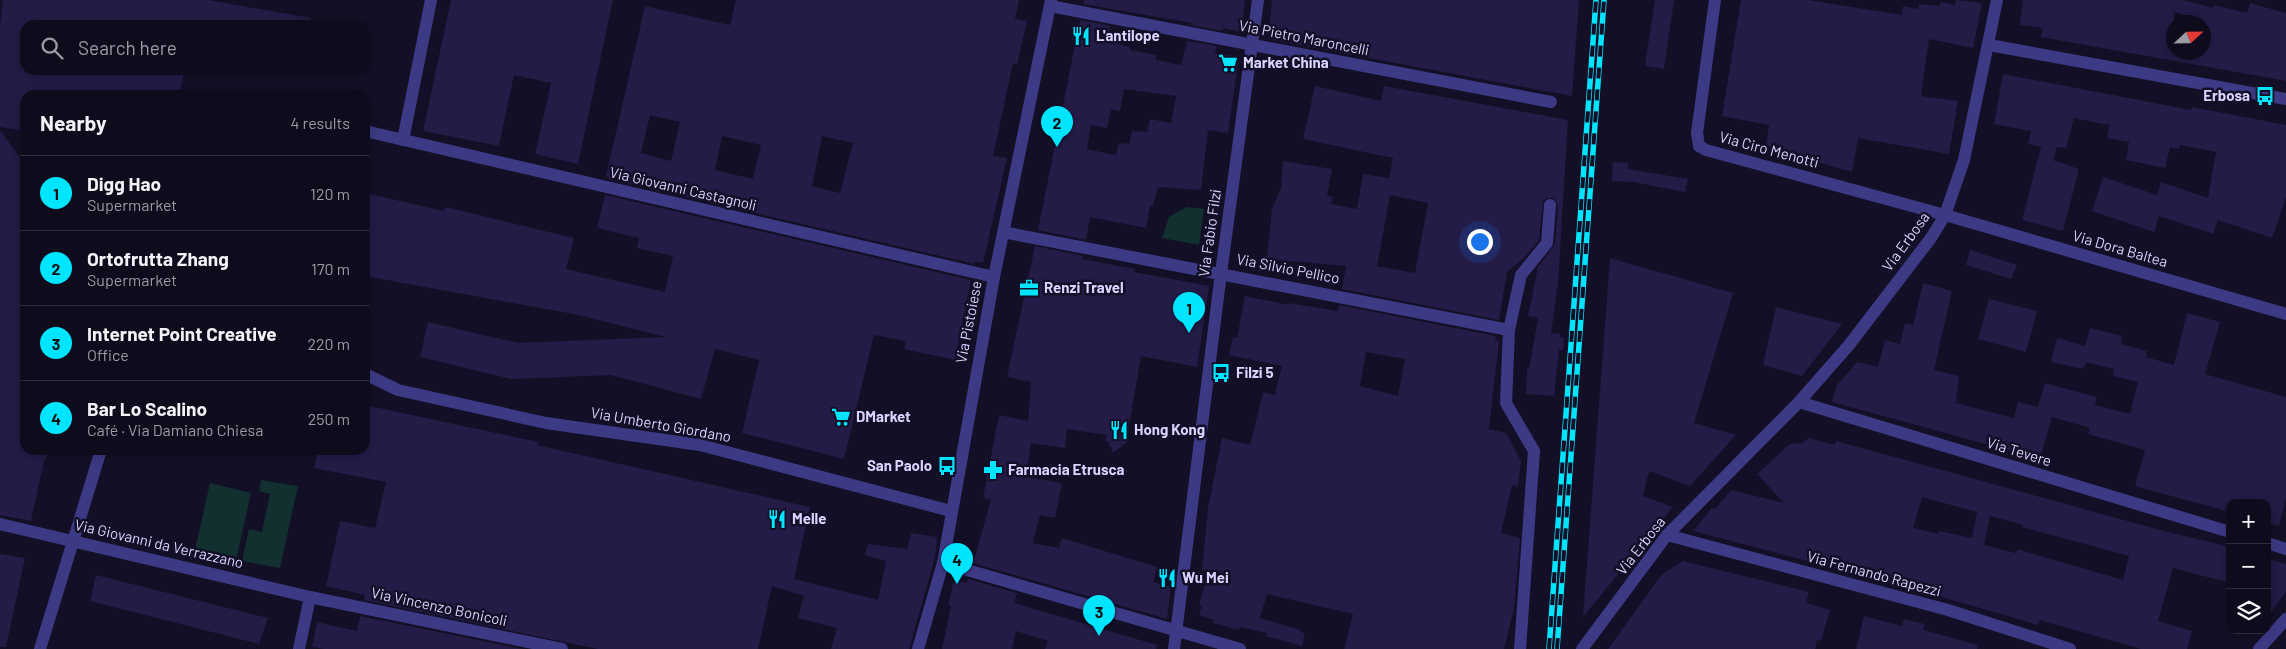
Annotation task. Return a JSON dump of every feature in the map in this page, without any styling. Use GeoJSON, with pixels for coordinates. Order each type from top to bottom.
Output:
{"type":"FeatureCollection","features":[{"type":"Feature","properties":{"kind":"street"},"geometry":{"type":"LineString","coordinates":[[403,140],[431,0]]}},
{"type":"Feature","properties":{"kind":"street","name":"Via Fabio Filzi"},"geometry":{"type":"LineString","coordinates":[[1174,649],[1221,272],[1258,0]]}},
{"type":"Feature","properties":{"kind":"street","name":"Via Ciro Menotti"},"geometry":{"type":"LineString","coordinates":[[1715,0],[1697,133],[1699,146],[1706,150],[1945,215]]}},
{"type":"Feature","properties":{"kind":"street","name":"Via Erbosa"},"geometry":{"type":"LineString","coordinates":[[1582,649],[1667,536],[1799,402],[1848,345],[1931,238],[1945,215],[1964,160],[1997,0]]}},
{"type":"Feature","properties":{"kind":"street","name":"Via Pietro Maroncelli"},"geometry":{"type":"LineString","coordinates":[[1051,3],[1551,102]]}},
{"type":"Feature","properties":{"kind":"street","name":"Via Pistoiese"},"geometry":{"type":"LineString","coordinates":[[918,649],[943,563],[994,277],[1051,3]]}},
{"type":"Feature","properties":{"kind":"street"},"geometry":{"type":"LineString","coordinates":[[1989,45],[2286,99]]}},
{"type":"Feature","properties":{"kind":"street","name":"Via Giovanni Castagnoli"},"geometry":{"type":"LineString","coordinates":[[370,132],[994,277]]}},
{"type":"Feature","properties":{"kind":"street"},"geometry":{"type":"LineString","coordinates":[[1520,649],[1534,451],[1506,403],[1509,330],[1521,275],[1546,243],[1550,205]]}},
{"type":"Feature","properties":{"kind":"street","name":"Via Dora Baltea"},"geometry":{"type":"LineString","coordinates":[[1945,215],[2286,314]]}},
{"type":"Feature","properties":{"kind":"street","name":"Via Silvio Pellico"},"geometry":{"type":"LineString","coordinates":[[1003,232],[1221,272],[1509,330]]}},
{"type":"Feature","properties":{"kind":"street","name":"Via Umberto Giordano"},"geometry":{"type":"LineString","coordinates":[[370,376],[398,390],[546,422],[700,445],[951,511]]}},
{"type":"Feature","properties":{"kind":"street","name":"Via Tevere"},"geometry":{"type":"LineString","coordinates":[[1799,402],[2226,531]]}},
{"type":"Feature","properties":{"kind":"street"},"geometry":{"type":"LineString","coordinates":[[40,649],[100,455]]}},
{"type":"Feature","properties":{"kind":"street","name":"Via Giovanni da Verrazzano"},"geometry":{"type":"LineString","coordinates":[[0,524],[310,597]]}},
{"type":"Feature","properties":{"kind":"street","name":"Via Fernando Rapezzi"},"geometry":{"type":"LineString","coordinates":[[1667,536],[1948,610],[2070,649]]}},
{"type":"Feature","properties":{"kind":"street"},"geometry":{"type":"LineString","coordinates":[[2270,544],[2286,549]]}},
{"type":"Feature","properties":{"kind":"street"},"geometry":{"type":"LineString","coordinates":[[943,563],[1240,649]]}},
{"type":"Feature","properties":{"kind":"street"},"geometry":{"type":"LineString","coordinates":[[299,649],[310,597]]}},
{"type":"Feature","properties":{"kind":"street","name":"Via Vincenzo Bonicoli"},"geometry":{"type":"LineString","coordinates":[[310,597],[562,649]]}},
{"type":"Feature","properties":{"kind":"street"},"geometry":{"type":"LineString","coordinates":[[2259,649],[2286,619]]}},
{"type":"Feature","properties":{"kind":"green space"},"geometry":{"type":"Polygon","coordinates":[[[1187,207],[1204,209],[1199,245],[1162,238],[1169,217],[1187,207]]]}},
{"type":"Feature","properties":{"kind":"green space"},"geometry":{"type":"Polygon","coordinates":[[[261,480],[298,486],[280,568],[242,561],[249,529],[262,532],[270,494],[259,491],[261,480]]]}},
{"type":"Feature","properties":{"kind":"green space"},"geometry":{"type":"Polygon","coordinates":[[[210,483],[251,493],[236,560],[195,550],[210,483]]]}},
{"type":"Feature","properties":{"kind":"building"},"geometry":{"type":"Polygon","coordinates":[[[3,0],[208,0],[311,18],[311,20],[20,20],[20,75],[184,75],[180,90],[20,90],[20,130],[0,127],[0,26],[3,0]]]}},
{"type":"Feature","properties":{"kind":"building"},"geometry":{"type":"Polygon","coordinates":[[[451,0],[613,0],[578,164],[535,154],[551,83],[514,75],[499,146],[423,131],[451,0]]]}},
{"type":"Feature","properties":{"kind":"building"},"geometry":{"type":"Polygon","coordinates":[[[736,0],[1019,0],[1015,19],[1027,21],[1017,65],[1013,63],[993,156],[1007,158],[983,263],[975,261],[975,264],[608,179],[609,177],[606,176],[645,6],[730,25],[736,0]],[[650,115],[641,153],[671,161],[680,122],[650,115]],[[722,136],[715,170],[753,179],[761,145],[722,136]],[[822,136],[812,186],[840,193],[853,143],[822,136]]]}},
{"type":"Feature","properties":{"kind":"building"},"geometry":{"type":"Polygon","coordinates":[[[1084,0],[1245,0],[1241,32],[1223,28],[1222,31],[1191,25],[1192,23],[1083,4],[1084,0]]]}},
{"type":"Feature","properties":{"kind":"building"},"geometry":{"type":"Polygon","coordinates":[[[1272,0],[1579,0],[1572,96],[1268,39],[1272,0]]]}},
{"type":"Feature","properties":{"kind":"building"},"geometry":{"type":"Polygon","coordinates":[[[1655,0],[1674,0],[1664,69],[1645,66],[1655,0]]]}},
{"type":"Feature","properties":{"kind":"building"},"geometry":{"type":"Polygon","coordinates":[[[1741,0],[1808,0],[1902,15],[1903,6],[1918,9],[1919,4],[1939,6],[1941,2],[1955,5],[1956,0],[1982,3],[1973,48],[1929,39],[1921,96],[1958,101],[1949,154],[1858,138],[1852,172],[1766,147],[1769,125],[1722,116],[1741,0]]]}},
{"type":"Feature","properties":{"kind":"building"},"geometry":{"type":"Polygon","coordinates":[[[2023,0],[2182,0],[2214,8],[2213,5],[2247,13],[2250,3],[2286,13],[2286,81],[2169,60],[2211,60],[2211,15],[2185,15],[2174,12],[2174,15],[2166,15],[2166,59],[2041,37],[2043,28],[2020,25],[2023,0]]]}},
{"type":"Feature","properties":{"kind":"building"},"geometry":{"type":"Polygon","coordinates":[[[1080,20],[1110,26],[1107,42],[1130,47],[1130,50],[1156,55],[1156,60],[1181,65],[1187,41],[1217,46],[1215,53],[1239,57],[1228,133],[1208,130],[1201,190],[1158,187],[1153,206],[1150,206],[1146,228],[1090,217],[1086,240],[1038,230],[1080,20]],[[1124,89],[1120,111],[1111,109],[1107,128],[1091,125],[1087,149],[1116,155],[1119,143],[1129,144],[1132,131],[1147,132],[1150,119],[1171,123],[1176,96],[1124,89]]]}},
{"type":"Feature","properties":{"kind":"building"},"geometry":{"type":"Polygon","coordinates":[[[2003,74],[2191,110],[2192,107],[2286,125],[2286,197],[2272,238],[2218,220],[2213,234],[2159,216],[2154,232],[2092,211],[2103,177],[2157,195],[2161,182],[2208,198],[2216,152],[2180,145],[2179,149],[2170,147],[2165,168],[2126,160],[2129,142],[2107,138],[2109,125],[2074,118],[2066,148],[2057,147],[2053,160],[2079,169],[2063,231],[2022,220],[2041,147],[2028,144],[2031,131],[1994,124],[2003,74]]]}},
{"type":"Feature","properties":{"kind":"building"},"geometry":{"type":"Polygon","coordinates":[[[1315,86],[1381,101],[1384,86],[1568,120],[1558,283],[1551,334],[1560,333],[1560,337],[1564,338],[1563,350],[1559,350],[1554,396],[1526,394],[1527,369],[1529,369],[1538,318],[1528,316],[1538,267],[1555,244],[1558,206],[1554,198],[1547,198],[1543,201],[1539,240],[1523,259],[1507,272],[1499,320],[1342,289],[1346,266],[1267,259],[1272,208],[1281,189],[1283,161],[1332,169],[1327,196],[1333,197],[1331,204],[1357,209],[1363,174],[1389,178],[1393,158],[1303,139],[1315,86]],[[1390,195],[1377,266],[1415,273],[1428,203],[1390,195]]]}},
{"type":"Feature","properties":{"kind":"building"},"geometry":{"type":"Polygon","coordinates":[[[0,130],[20,158],[20,455],[48,455],[44,461],[31,521],[0,515],[0,130]]]}},
{"type":"Feature","properties":{"kind":"building"},"geometry":{"type":"Polygon","coordinates":[[[1613,162],[1628,163],[1628,169],[1688,179],[1685,192],[1633,182],[1612,181],[1613,162]]]}},
{"type":"Feature","properties":{"kind":"building"},"geometry":{"type":"Polygon","coordinates":[[[370,194],[444,211],[445,207],[574,238],[566,269],[665,292],[673,256],[637,248],[639,238],[597,228],[605,195],[971,280],[955,360],[904,349],[906,341],[874,335],[844,459],[742,433],[759,360],[715,349],[701,399],[611,375],[511,379],[420,357],[428,322],[518,343],[666,337],[579,315],[370,277],[370,194]]]}},
{"type":"Feature","properties":{"kind":"building"},"geometry":{"type":"Polygon","coordinates":[[[1035,246],[1083,256],[1082,259],[1135,269],[1134,272],[1209,286],[1197,367],[1141,356],[1126,443],[1113,453],[1108,441],[1105,441],[1106,435],[1067,429],[1065,448],[1031,443],[1026,477],[1062,483],[1055,518],[1040,515],[1033,543],[1059,548],[1062,538],[1157,567],[1153,582],[1171,587],[1167,619],[973,563],[991,500],[983,498],[999,415],[1028,421],[1031,382],[1007,377],[1035,246]]]}},
{"type":"Feature","properties":{"kind":"building"},"geometry":{"type":"Polygon","coordinates":[[[1970,250],[2017,265],[2011,279],[1966,265],[1970,250]]]}},
{"type":"Feature","properties":{"kind":"building"},"geometry":{"type":"Polygon","coordinates":[[[1610,258],[1733,293],[1694,423],[1736,435],[1690,486],[1649,471],[1643,496],[1673,507],[1583,617],[1610,258]]]}},
{"type":"Feature","properties":{"kind":"building"},"geometry":{"type":"Polygon","coordinates":[[[1923,283],[1952,291],[1934,370],[1959,376],[1956,403],[2014,418],[2018,402],[2038,407],[2045,383],[2097,397],[2095,405],[2130,414],[2138,382],[2113,376],[2114,369],[2086,362],[2084,369],[2051,362],[2057,338],[2085,346],[2090,328],[2122,336],[2121,344],[2147,351],[2146,357],[2174,365],[2187,313],[2220,322],[2205,374],[2286,397],[2286,497],[2279,526],[2271,523],[2271,499],[2226,499],[2226,511],[2135,486],[2145,450],[2088,434],[2090,428],[2052,417],[2040,459],[1832,402],[1837,385],[1857,362],[1878,367],[1885,340],[1900,344],[1905,323],[1913,325],[1923,283]]]}},
{"type":"Feature","properties":{"kind":"building"},"geometry":{"type":"Polygon","coordinates":[[[1245,296],[1289,305],[1289,303],[1338,311],[1339,305],[1496,336],[1495,341],[1499,341],[1489,429],[1506,433],[1521,461],[1518,487],[1512,485],[1501,533],[1520,538],[1514,609],[1504,649],[1344,649],[1353,614],[1267,594],[1260,618],[1301,630],[1300,632],[1305,633],[1302,646],[1266,636],[1267,633],[1240,627],[1239,630],[1213,623],[1214,620],[1199,615],[1202,606],[1199,605],[1209,572],[1202,570],[1208,508],[1222,438],[1250,445],[1263,392],[1275,395],[1282,366],[1229,355],[1233,337],[1237,338],[1245,296]],[[1366,352],[1360,386],[1398,396],[1405,359],[1366,352]]]}},
{"type":"Feature","properties":{"kind":"building"},"geometry":{"type":"Polygon","coordinates":[[[1989,299],[2037,311],[2026,352],[1978,339],[1989,299]]]}},
{"type":"Feature","properties":{"kind":"building"},"geometry":{"type":"Polygon","coordinates":[[[1776,307],[1842,324],[1802,376],[1763,365],[1776,307]]]}},
{"type":"Feature","properties":{"kind":"building"},"geometry":{"type":"Polygon","coordinates":[[[370,406],[538,442],[537,445],[810,507],[794,579],[878,600],[886,561],[865,555],[868,544],[907,549],[911,533],[937,537],[935,557],[909,649],[831,649],[837,628],[798,618],[804,596],[772,586],[758,649],[598,649],[364,600],[365,595],[326,586],[340,521],[375,528],[386,482],[314,468],[317,455],[370,455],[370,406]]]}},
{"type":"Feature","properties":{"kind":"building"},"geometry":{"type":"Polygon","coordinates":[[[1809,438],[1835,445],[1836,441],[2164,531],[2226,546],[2226,582],[2173,568],[2158,621],[2192,631],[2187,649],[2141,649],[2040,620],[2038,625],[1914,589],[1693,531],[1712,508],[1715,509],[1731,490],[1784,503],[1757,474],[1790,444],[1802,443],[1809,438]],[[1922,497],[1913,528],[1938,534],[1939,531],[1972,538],[1977,512],[1922,497]],[[1990,516],[1984,545],[2016,553],[2017,549],[2123,580],[2129,556],[2022,527],[2023,525],[1990,516]]]}},
{"type":"Feature","properties":{"kind":"building"},"geometry":{"type":"Polygon","coordinates":[[[0,554],[25,558],[6,647],[0,647],[0,554]]]}},
{"type":"Feature","properties":{"kind":"building"},"geometry":{"type":"Polygon","coordinates":[[[2271,559],[2286,564],[2286,591],[2271,612],[2271,559]]]}},
{"type":"Feature","properties":{"kind":"building"},"geometry":{"type":"Polygon","coordinates":[[[1683,561],[1809,592],[1806,603],[1830,610],[1821,641],[1817,640],[1815,649],[1608,649],[1661,575],[1683,561]]]}},
{"type":"Feature","properties":{"kind":"building"},"geometry":{"type":"Polygon","coordinates":[[[96,575],[268,618],[259,644],[90,601],[96,575]]]}},
{"type":"Feature","properties":{"kind":"building"},"geometry":{"type":"Polygon","coordinates":[[[968,579],[1017,593],[1014,603],[1157,645],[1156,649],[1045,649],[1048,641],[1016,631],[1012,649],[942,649],[951,606],[948,605],[954,580],[967,583],[968,579]]]}},
{"type":"Feature","properties":{"kind":"building"},"geometry":{"type":"Polygon","coordinates":[[[360,616],[522,649],[324,649],[312,647],[317,622],[357,631],[360,616]]]}},
{"type":"Feature","properties":{"kind":"building"},"geometry":{"type":"Polygon","coordinates":[[[1864,616],[1902,626],[1904,619],[1925,624],[1923,630],[1978,645],[1977,649],[1856,649],[1864,616]]]}},
{"type":"Feature","properties":{"kind":"railway"},"geometry":{"type":"LineString","coordinates":[[1549,649],[1596,0]]}},
{"type":"Feature","properties":{"kind":"railway"},"geometry":{"type":"LineString","coordinates":[[1557,649],[1604,0]]}},
{"type":"Feature","properties":{"kind":"place","name":"L'antilope"},"geometry":{"type":"Point","coordinates":[1081,36]}},
{"type":"Feature","properties":{"kind":"place","name":"Market China"},"geometry":{"type":"Point","coordinates":[1228,63]}},
{"type":"Feature","properties":{"kind":"place","name":"Erbosa"},"geometry":{"type":"Point","coordinates":[2265,96]}},
{"type":"Feature","properties":{"kind":"place","name":"Ortofrutta Zhang"},"geometry":{"type":"Point","coordinates":[1057,147]}},
{"type":"Feature","properties":{"kind":"place","name":"Renzi Travel"},"geometry":{"type":"Point","coordinates":[1029,288]}},
{"type":"Feature","properties":{"kind":"place","name":"Digg Hao"},"geometry":{"type":"Point","coordinates":[1189,333]}},
{"type":"Feature","properties":{"kind":"place","name":"Filzi 5"},"geometry":{"type":"Point","coordinates":[1221,373]}},
{"type":"Feature","properties":{"kind":"place","name":"DMarket"},"geometry":{"type":"Point","coordinates":[841,417]}},
{"type":"Feature","properties":{"kind":"place","name":"Hong Kong"},"geometry":{"type":"Point","coordinates":[1119,430]}},
{"type":"Feature","properties":{"kind":"place","name":"San Paolo"},"geometry":{"type":"Point","coordinates":[947,466]}},
{"type":"Feature","properties":{"kind":"place","name":"Farmacia Etrusca"},"geometry":{"type":"Point","coordinates":[993,470]}},
{"type":"Feature","properties":{"kind":"place","name":"Melle"},"geometry":{"type":"Point","coordinates":[777,519]}},
{"type":"Feature","properties":{"kind":"place","name":"Wu Mei"},"geometry":{"type":"Point","coordinates":[1167,578]}},
{"type":"Feature","properties":{"kind":"place","name":"Bar Lo Scalino"},"geometry":{"type":"Point","coordinates":[957,584]}},
{"type":"Feature","properties":{"kind":"place","name":"Internet Point Creative"},"geometry":{"type":"Point","coordinates":[1099,636]}}]}
